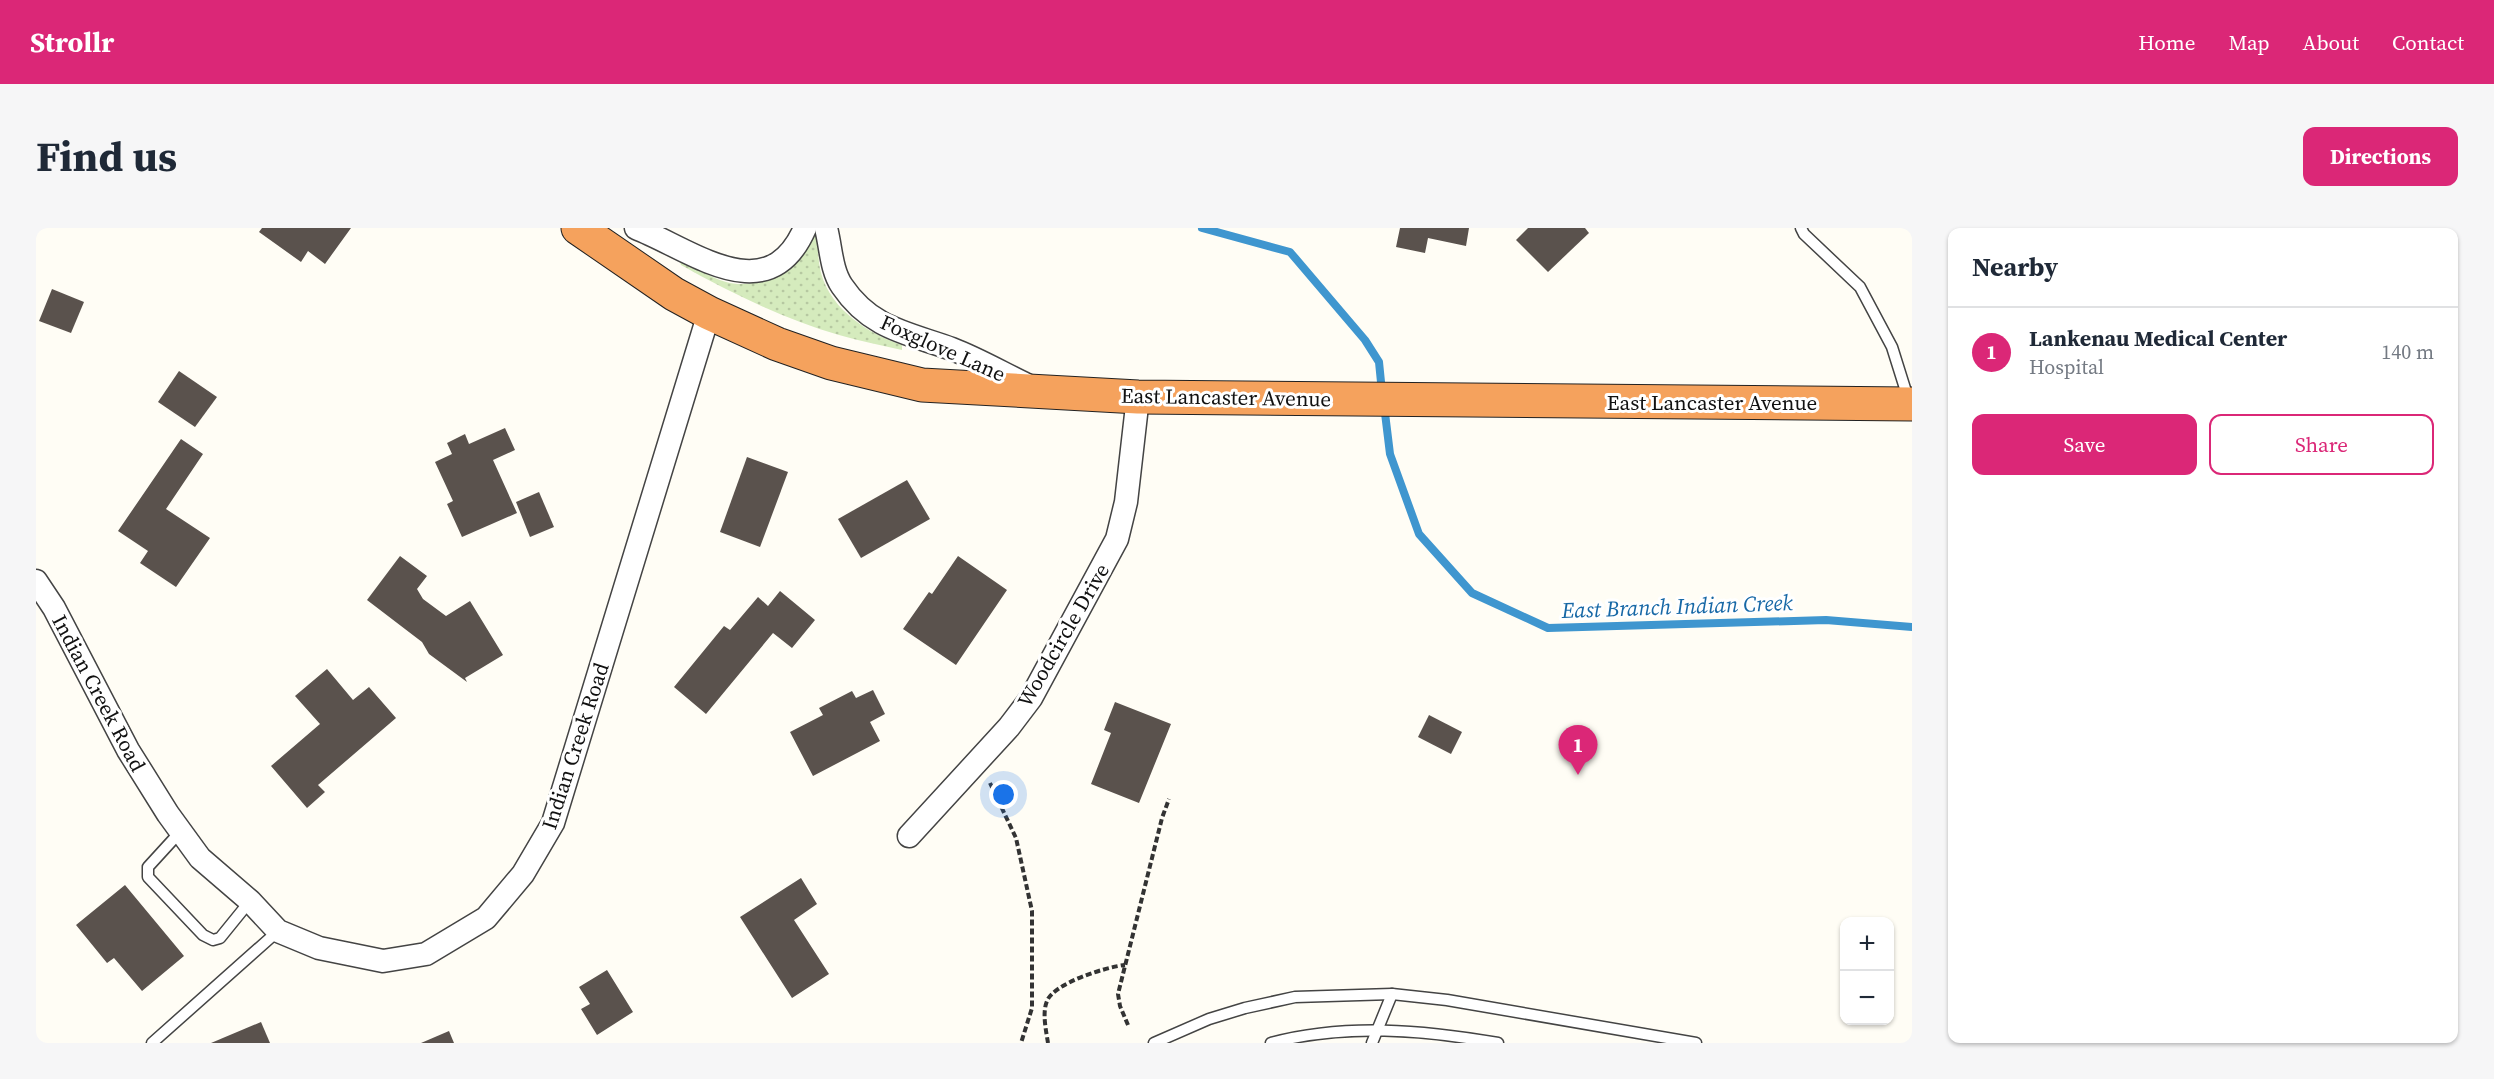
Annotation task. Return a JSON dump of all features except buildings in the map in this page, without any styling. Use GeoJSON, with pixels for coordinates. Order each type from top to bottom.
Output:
{"type":"FeatureCollection","features":[{"type":"Feature","properties":{"kind":"highway","name":"East Lancaster Avenue"},"geometry":{"type":"LineString","coordinates":[[578,228],[674,294],[709,313],[777,344],[831,363],[885,378],[932,386],[1138,396],[1911,404]]}},
{"type":"Feature","properties":{"kind":"street"},"geometry":{"type":"LineString","coordinates":[[636,228],[723,268],[746,272],[767,268],[786,258],[793,251],[805,228]]}},
{"type":"Feature","properties":{"kind":"street","name":"Foxglove Lane"},"geometry":{"type":"LineString","coordinates":[[826,228],[836,274],[842,285],[870,315],[896,331],[954,350],[1042,393]]}},
{"type":"Feature","properties":{"kind":"street","name":"Indian Creek Road"},"geometry":{"type":"LineString","coordinates":[[36,581],[54,608],[128,750],[180,832],[200,858],[250,901],[279,931],[319,948],[383,962],[426,954],[486,918],[523,874],[553,823],[709,313]]}},
{"type":"Feature","properties":{"kind":"street","name":"Woodcircle Drive"},"geometry":{"type":"LineString","coordinates":[[909,836],[1009,726],[1030,698],[1117,539],[1126,502],[1138,396]]}},
{"type":"Feature","properties":{"kind":"lane"},"geometry":{"type":"LineString","coordinates":[[1801,228],[1804,234],[1860,287],[1892,347],[1911,404]]}},
{"type":"Feature","properties":{"kind":"lane"},"geometry":{"type":"LineString","coordinates":[[180,832],[148,867],[148,877],[203,934],[213,940],[220,938],[250,901]]}},
{"type":"Feature","properties":{"kind":"lane"},"geometry":{"type":"LineString","coordinates":[[152,1043],[279,931]]}},
{"type":"Feature","properties":{"kind":"lane"},"geometry":{"type":"LineString","coordinates":[[1372,1043],[1392,994]]}},
{"type":"Feature","properties":{"kind":"lane"},"geometry":{"type":"LineString","coordinates":[[1154,1043],[1209,1019],[1295,997],[1392,994],[1447,1000],[1696,1043]]}},
{"type":"Feature","properties":{"kind":"lane"},"geometry":{"type":"LineString","coordinates":[[1271,1043],[1299,1035],[1376,1030],[1442,1033],[1498,1043]]}},
{"type":"Feature","properties":{"kind":"path"},"geometry":{"type":"LineString","coordinates":[[978,758],[1016,837],[1032,911],[1032,1008],[1021,1043]]}},
{"type":"Feature","properties":{"kind":"path"},"geometry":{"type":"LineString","coordinates":[[1128,1024],[1120,1006],[1118,994],[1162,818],[1169,799]]}},
{"type":"Feature","properties":{"kind":"path"},"geometry":{"type":"LineString","coordinates":[[1048,1043],[1046,1004],[1052,992],[1101,969],[1125,965]]}},
{"type":"Feature","properties":{"kind":"green space"},"geometry":{"type":"Polygon","coordinates":[[[813,235],[817,236],[821,273],[833,298],[853,319],[877,334],[902,345],[902,350],[839,335],[798,321],[719,286],[681,265],[680,262],[684,261],[726,282],[752,283],[777,274],[788,266],[813,235]]]}},
{"type":"Feature","properties":{"kind":"waterway","name":"East Branch Indian Creek"},"geometry":{"type":"LineString","coordinates":[[1202,228],[1290,252],[1365,340],[1379,362],[1382,392]]}},
{"type":"Feature","properties":{"kind":"waterway","name":"East Branch Indian Creek"},"geometry":{"type":"LineString","coordinates":[[1384,405],[1390,454],[1419,534],[1472,593],[1548,628],[1826,620],[1912,627]]}},
{"type":"Feature","properties":{"kind":"place","name":"Lankenau Medical Center"},"geometry":{"type":"Point","coordinates":[1578,775]}}]}
